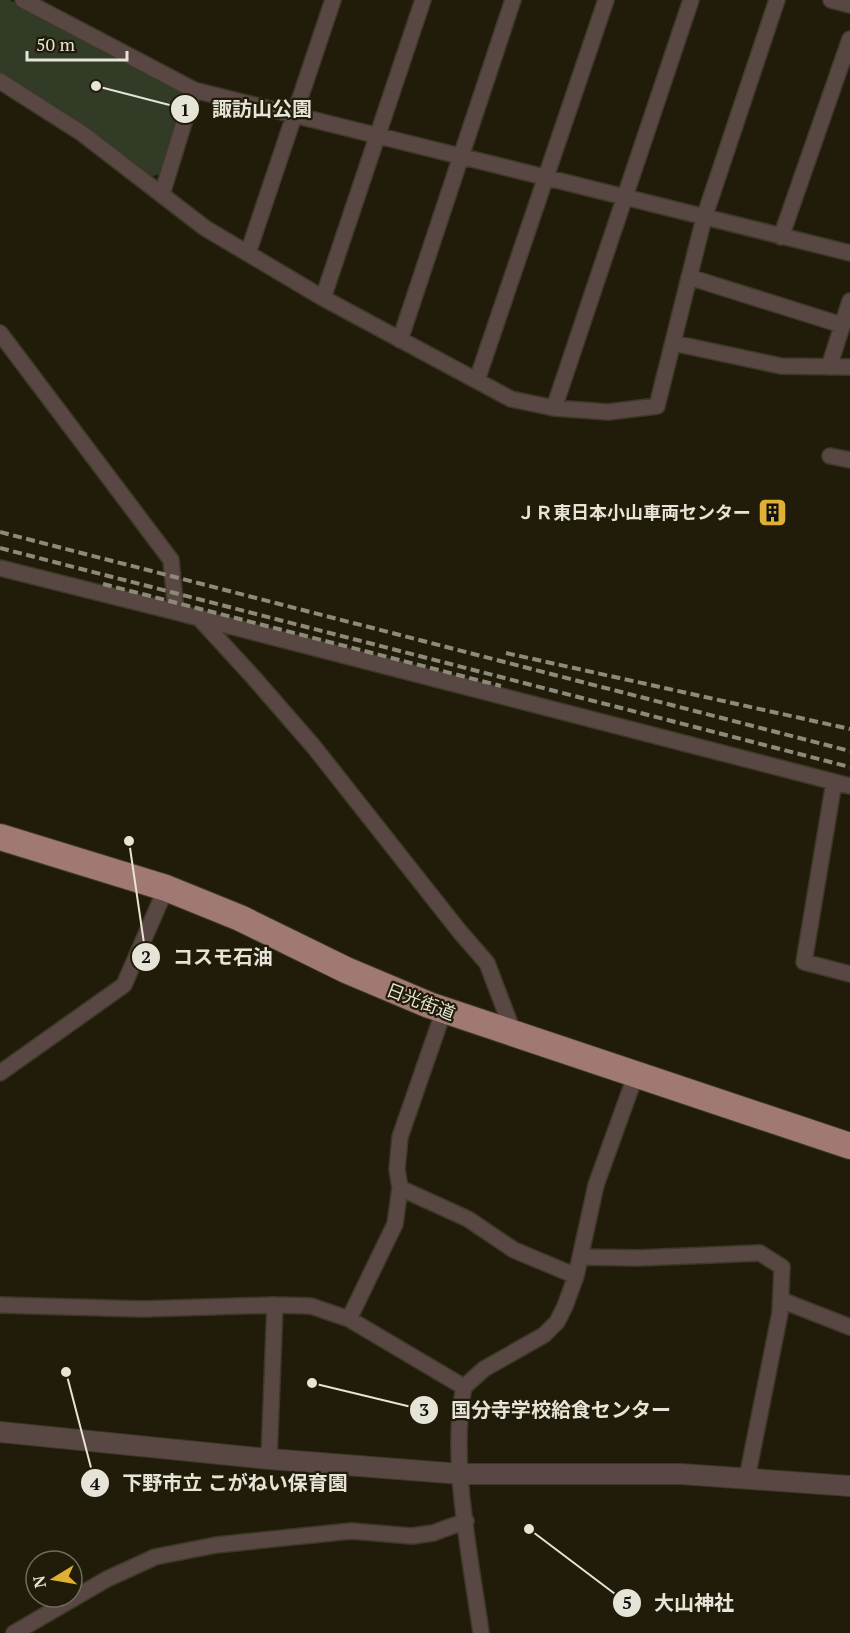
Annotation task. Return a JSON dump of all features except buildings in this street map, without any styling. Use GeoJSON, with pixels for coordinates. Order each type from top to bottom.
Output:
{"type":"FeatureCollection","features":[{"type":"Feature","properties":{"kind":"highway","name":"日光街道"},"geometry":{"type":"LineString","coordinates":[[0,837],[166,888],[240,918],[346,970],[444,1010],[850,1146]]}},
{"type":"Feature","properties":{"kind":"street"},"geometry":{"type":"LineString","coordinates":[[23,0],[194,90],[850,254]]}},
{"type":"Feature","properties":{"kind":"street"},"geometry":{"type":"LineString","coordinates":[[248,254],[333,0]]}},
{"type":"Feature","properties":{"kind":"street"},"geometry":{"type":"LineString","coordinates":[[323,298],[423,0]]}},
{"type":"Feature","properties":{"kind":"street"},"geometry":{"type":"LineString","coordinates":[[400,340],[513,0]]}},
{"type":"Feature","properties":{"kind":"street"},"geometry":{"type":"LineString","coordinates":[[477,380],[606,0]]}},
{"type":"Feature","properties":{"kind":"street"},"geometry":{"type":"LineString","coordinates":[[554,408],[691,0]]}},
{"type":"Feature","properties":{"kind":"street"},"geometry":{"type":"LineString","coordinates":[[0,81],[83,134],[205,228],[323,298],[400,340],[511,399],[554,408],[608,412],[657,406],[704,218],[777,0]]}},
{"type":"Feature","properties":{"kind":"street"},"geometry":{"type":"LineString","coordinates":[[831,0],[850,5]]}},
{"type":"Feature","properties":{"kind":"street"},"geometry":{"type":"LineString","coordinates":[[782,237],[850,39]]}},
{"type":"Feature","properties":{"kind":"street"},"geometry":{"type":"LineString","coordinates":[[162,194],[194,90]]}},
{"type":"Feature","properties":{"kind":"street"},"geometry":{"type":"LineString","coordinates":[[689,278],[842,325]]}},
{"type":"Feature","properties":{"kind":"street"},"geometry":{"type":"LineString","coordinates":[[829,367],[850,301]]}},
{"type":"Feature","properties":{"kind":"street"},"geometry":{"type":"LineString","coordinates":[[0,333],[171,560],[176,612]]}},
{"type":"Feature","properties":{"kind":"street"},"geometry":{"type":"LineString","coordinates":[[673,343],[781,366],[850,367]]}},
{"type":"Feature","properties":{"kind":"street"},"geometry":{"type":"LineString","coordinates":[[830,456],[850,460]]}},
{"type":"Feature","properties":{"kind":"street"},"geometry":{"type":"LineString","coordinates":[[0,568],[850,786]]}},
{"type":"Feature","properties":{"kind":"street"},"geometry":{"type":"LineString","coordinates":[[199,618],[314,747],[487,963],[514,1034]]}},
{"type":"Feature","properties":{"kind":"street"},"geometry":{"type":"LineString","coordinates":[[834,782],[804,962],[850,974]]}},
{"type":"Feature","properties":{"kind":"street"},"geometry":{"type":"LineString","coordinates":[[0,1073],[124,985],[166,888]]}},
{"type":"Feature","properties":{"kind":"street"},"geometry":{"type":"LineString","coordinates":[[349,1319],[395,1224],[400,1188],[397,1169],[400,1137],[444,1010]]}},
{"type":"Feature","properties":{"kind":"street"},"geometry":{"type":"LineString","coordinates":[[481,1633],[461,1474],[460,1423],[464,1387],[475,1375],[550,1329],[566,1306],[576,1276],[596,1185],[636,1074]]}},
{"type":"Feature","properties":{"kind":"street"},"geometry":{"type":"LineString","coordinates":[[400,1188],[468,1219],[514,1251],[576,1276]]}},
{"type":"Feature","properties":{"kind":"street"},"geometry":{"type":"LineString","coordinates":[[580,1257],[638,1258],[760,1253],[782,1267],[781,1300],[747,1478]]}},
{"type":"Feature","properties":{"kind":"street"},"geometry":{"type":"LineString","coordinates":[[781,1300],[850,1327]]}},
{"type":"Feature","properties":{"kind":"street"},"geometry":{"type":"LineString","coordinates":[[0,1305],[143,1310],[275,1305],[311,1306],[349,1319],[464,1387]]}},
{"type":"Feature","properties":{"kind":"street"},"geometry":{"type":"LineString","coordinates":[[269,1459],[275,1305]]}},
{"type":"Feature","properties":{"kind":"street"},"geometry":{"type":"LineString","coordinates":[[0,1432],[269,1459],[461,1474],[681,1474],[850,1486]]}},
{"type":"Feature","properties":{"kind":"street"},"geometry":{"type":"LineString","coordinates":[[14,1633],[107,1579],[155,1557],[216,1545],[351,1531],[412,1536],[433,1533],[466,1521]]}},
{"type":"Feature","properties":{"kind":"green space"},"geometry":{"type":"Polygon","coordinates":[[[0,0],[10,0],[180,90],[185,100],[160,174],[150,177],[0,74],[0,0]]]}},
{"type":"Feature","properties":{"kind":"railway"},"geometry":{"type":"LineString","coordinates":[[0,532],[850,751]]}},
{"type":"Feature","properties":{"kind":"railway"},"geometry":{"type":"LineString","coordinates":[[0,548],[850,767]]}},
{"type":"Feature","properties":{"kind":"railway"},"geometry":{"type":"LineString","coordinates":[[103,584],[501,686]]}},
{"type":"Feature","properties":{"kind":"railway"},"geometry":{"type":"LineString","coordinates":[[506,653],[850,729]]}},
{"type":"Feature","properties":{"kind":"place","name":"諏訪山公園"},"geometry":{"type":"Point","coordinates":[96,86]}},
{"type":"Feature","properties":{"kind":"place","name":"ＪＲ東日本小山車両センター"},"geometry":{"type":"Point","coordinates":[772,512]}},
{"type":"Feature","properties":{"kind":"place","name":"コスモ石油"},"geometry":{"type":"Point","coordinates":[129,841]}},
{"type":"Feature","properties":{"kind":"place","name":"下野市立 こがねい保育園"},"geometry":{"type":"Point","coordinates":[66,1372]}},
{"type":"Feature","properties":{"kind":"place","name":"国分寺学校給食センター"},"geometry":{"type":"Point","coordinates":[312,1383]}},
{"type":"Feature","properties":{"kind":"place","name":"大山神社"},"geometry":{"type":"Point","coordinates":[529,1529]}}]}
